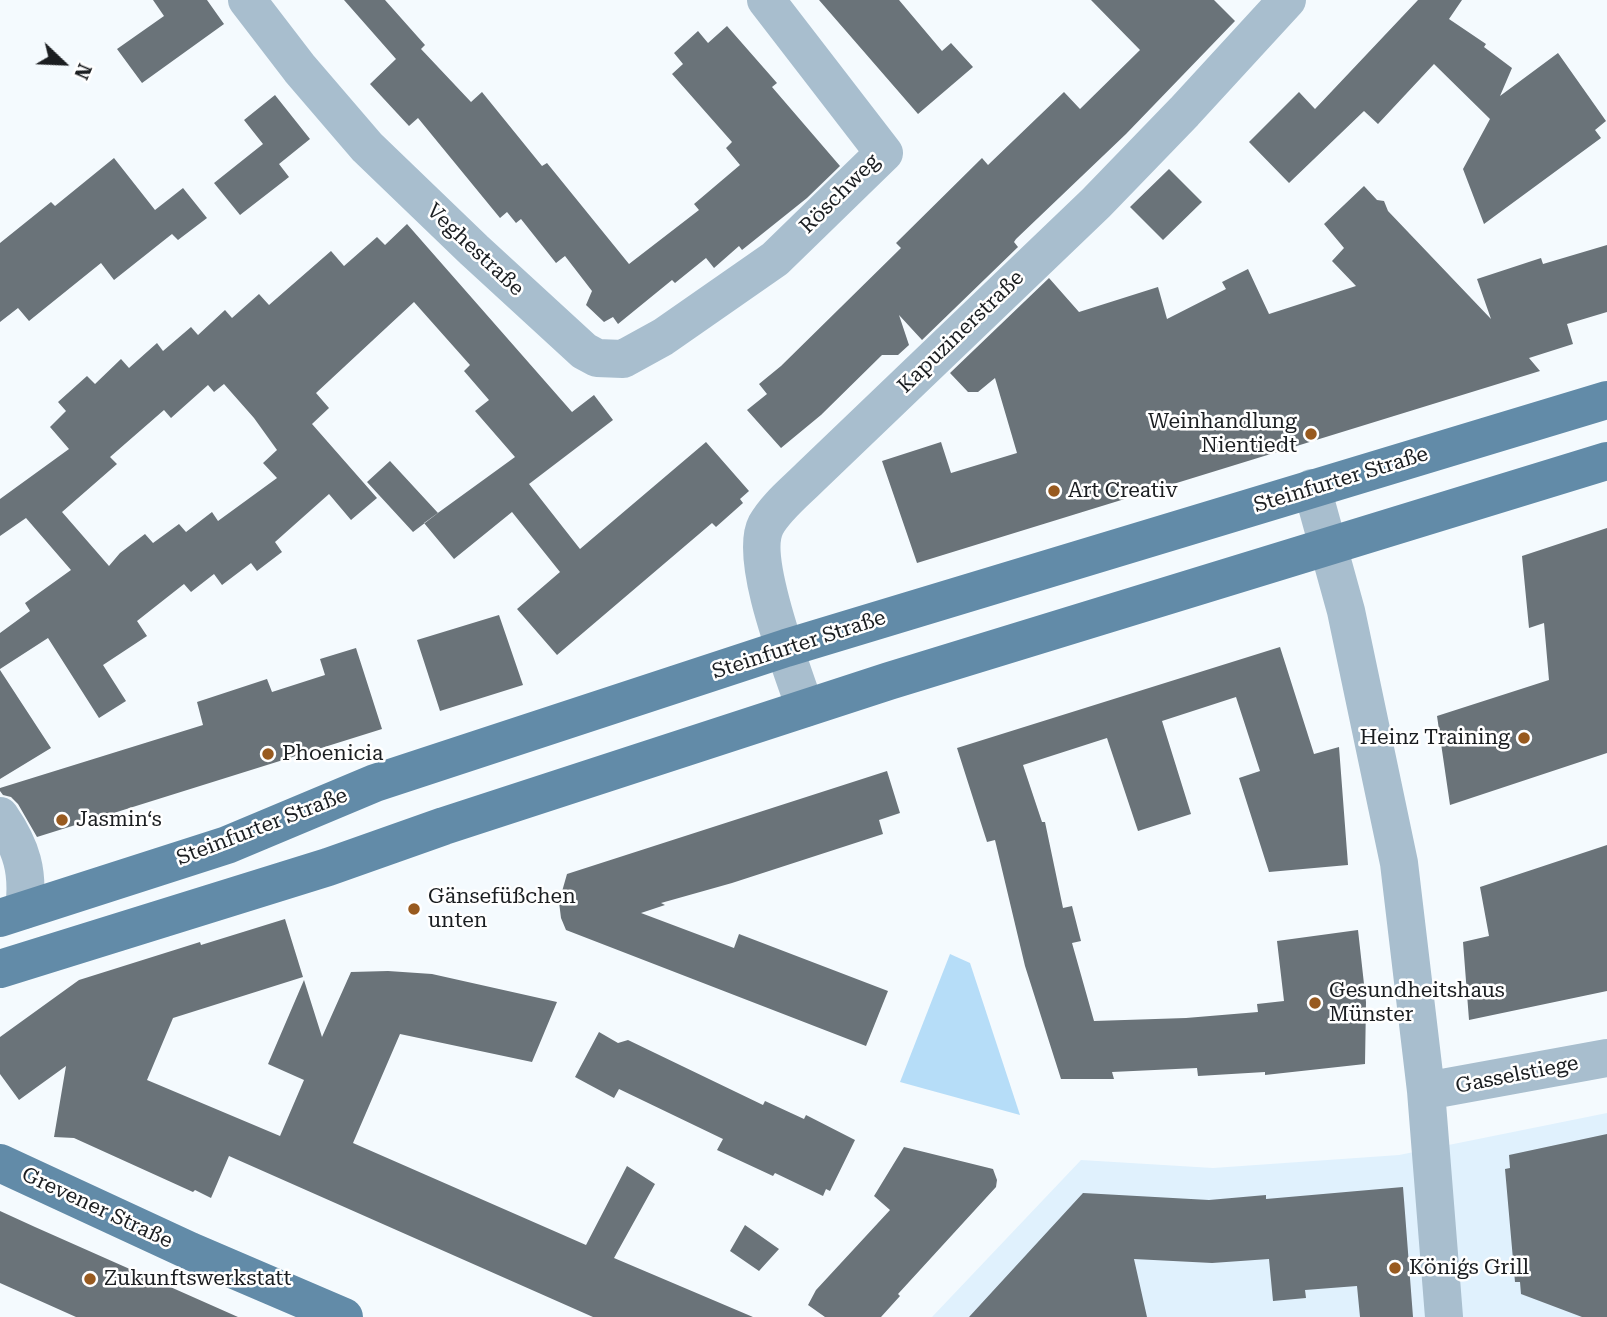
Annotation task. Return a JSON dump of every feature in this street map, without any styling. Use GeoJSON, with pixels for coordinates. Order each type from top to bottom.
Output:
{"type":"FeatureCollection","features":[{"type":"Feature","properties":{"kind":"main road","name":"Steinfurter Straße"},"geometry":{"type":"LineString","coordinates":[[12,914],[227,845],[375,783],[786,648],[1607,400]]}},
{"type":"Feature","properties":{"kind":"main road"},"geometry":{"type":"LineString","coordinates":[[0,969],[328,867],[444,826],[805,708],[1607,461]]}},
{"type":"Feature","properties":{"kind":"main road","name":"Grevener Straße"},"geometry":{"type":"LineString","coordinates":[[2,1163],[190,1251],[344,1317]]}},
{"type":"Feature","properties":{"kind":"street","name":"Veghestraße"},"geometry":{"type":"LineString","coordinates":[[247,0],[300,69],[367,147],[474,250],[591,355],[615,360],[637,352],[663,337],[747,277]]}},
{"type":"Feature","properties":{"kind":"street","name":"Röschweg"},"geometry":{"type":"LineString","coordinates":[[747,277],[775,259],[884,153],[766,0]]}},
{"type":"Feature","properties":{"kind":"street","name":"Kapuzinerstraße"},"geometry":{"type":"LineString","coordinates":[[805,708],[762,564],[761,543],[766,523],[810,477],[1104,194],[1287,0]]}},
{"type":"Feature","properties":{"kind":"street"},"geometry":{"type":"LineString","coordinates":[[1312,488],[1346,611],[1399,863],[1426,1091],[1444,1317]]}},
{"type":"Feature","properties":{"kind":"street"},"geometry":{"type":"LineString","coordinates":[[0,816],[20,850],[27,886],[12,914]]}},
{"type":"Feature","properties":{"kind":"street","name":"Gasselstiege"},"geometry":{"type":"LineString","coordinates":[[1426,1091],[1607,1058]]}},
{"type":"Feature","properties":{"kind":"shaded area"},"geometry":{"type":"Polygon","coordinates":[[[950,954],[970,963],[1020,1115],[900,1082],[950,954]]]}},
{"type":"Feature","properties":{"kind":"shaded area"},"geometry":{"type":"Polygon","coordinates":[[[1607,1113],[1607,1317],[932,1317],[1081,1160],[1213,1168],[1399,1155],[1607,1113]]]}},
{"type":"Feature","properties":{"kind":"building"},"geometry":{"type":"Polygon","coordinates":[[[153,0],[207,0],[224,24],[142,83],[117,49],[164,16],[153,0]]]}},
{"type":"Feature","properties":{"kind":"building"},"geometry":{"type":"Polygon","coordinates":[[[344,0],[385,0],[425,45],[421,49],[471,102],[482,92],[542,166],[547,163],[629,264],[699,210],[694,204],[740,165],[726,148],[732,142],[672,74],[683,64],[674,53],[698,31],[708,43],[727,26],[777,83],[772,87],[840,166],[807,198],[742,250],[739,246],[714,268],[706,258],[675,283],[672,280],[618,324],[613,317],[604,322],[586,305],[592,291],[565,256],[556,263],[521,219],[516,223],[507,212],[500,218],[418,118],[409,126],[370,84],[396,59],[344,0]]]}},
{"type":"Feature","properties":{"kind":"building"},"geometry":{"type":"Polygon","coordinates":[[[819,0],[899,0],[942,51],[951,43],[973,67],[918,114],[819,0]]]}},
{"type":"Feature","properties":{"kind":"building"},"geometry":{"type":"Polygon","coordinates":[[[1091,0],[1214,0],[1235,21],[1126,134],[1016,239],[1014,242],[1018,247],[922,340],[899,315],[909,345],[898,355],[882,355],[821,415],[781,448],[747,410],[767,394],[759,384],[781,366],[901,248],[896,243],[982,158],[988,165],[1064,92],[1080,109],[1140,50],[1091,0]]]}},
{"type":"Feature","properties":{"kind":"building"},"geometry":{"type":"Polygon","coordinates":[[[1418,0],[1462,0],[1449,19],[1486,44],[1484,47],[1512,68],[1500,96],[1558,53],[1606,121],[1595,130],[1601,138],[1484,224],[1463,169],[1490,119],[1434,64],[1378,124],[1364,111],[1289,183],[1249,142],[1299,92],[1315,109],[1418,0]]]}},
{"type":"Feature","properties":{"kind":"building"},"geometry":{"type":"Polygon","coordinates":[[[275,95],[310,139],[279,164],[289,177],[240,215],[214,183],[263,144],[244,120],[275,95]]]}},
{"type":"Feature","properties":{"kind":"building"},"geometry":{"type":"Polygon","coordinates":[[[114,158],[155,210],[183,188],[207,218],[178,240],[172,234],[114,280],[101,263],[29,321],[18,308],[0,322],[0,243],[51,202],[55,206],[114,158]]]}},
{"type":"Feature","properties":{"kind":"building"},"geometry":{"type":"Polygon","coordinates":[[[1169,169],[1202,202],[1163,240],[1130,207],[1169,169]]]}},
{"type":"Feature","properties":{"kind":"building"},"geometry":{"type":"Polygon","coordinates":[[[1364,186],[1377,200],[1384,201],[1388,211],[1491,319],[1477,279],[1541,258],[1543,264],[1607,245],[1607,312],[1567,324],[1573,344],[1529,358],[1540,371],[917,563],[882,461],[941,442],[951,473],[1017,453],[995,378],[978,392],[968,392],[950,373],[1049,278],[1079,312],[1158,287],[1167,319],[1226,289],[1222,282],[1248,269],[1269,314],[1356,286],[1332,261],[1344,248],[1324,224],[1364,186]]]}},
{"type":"Feature","properties":{"kind":"building"},"geometry":{"type":"Polygon","coordinates":[[[407,224],[572,412],[594,395],[613,420],[529,484],[580,549],[706,442],[749,491],[740,499],[743,503],[716,527],[712,523],[557,655],[517,609],[560,572],[512,512],[454,559],[424,523],[515,457],[475,411],[489,400],[464,371],[470,365],[414,302],[316,393],[329,408],[312,424],[377,498],[351,520],[329,494],[275,542],[282,552],[257,571],[251,563],[222,585],[214,574],[191,592],[184,584],[137,621],[147,636],[103,665],[126,701],[99,718],[48,638],[0,669],[0,633],[30,611],[25,603],[71,570],[26,518],[0,536],[0,499],[69,449],[50,427],[66,411],[58,402],[87,376],[95,384],[121,359],[129,368],[157,343],[163,351],[191,327],[198,335],[225,310],[232,318],[259,294],[269,305],[331,251],[344,266],[377,237],[385,245],[407,224]],[[224,384],[214,392],[208,385],[171,418],[164,410],[110,457],[117,464],[62,512],[109,566],[120,553],[145,534],[153,543],[179,524],[186,532],[212,512],[218,521],[277,478],[263,463],[277,450],[254,418],[224,384]]]}},
{"type":"Feature","properties":{"kind":"building"},"geometry":{"type":"Polygon","coordinates":[[[390,461],[438,513],[413,532],[367,482],[390,461]]]}},
{"type":"Feature","properties":{"kind":"building","name":"Heinz Training"},"geometry":{"type":"Polygon","coordinates":[[[1607,528],[1607,753],[1450,805],[1437,716],[1549,680],[1544,623],[1529,628],[1522,556],[1607,528]]]}},
{"type":"Feature","properties":{"kind":"building"},"geometry":{"type":"Polygon","coordinates":[[[499,615],[523,685],[440,711],[417,640],[499,615]]]}},
{"type":"Feature","properties":{"kind":"building"},"geometry":{"type":"Polygon","coordinates":[[[1280,647],[1314,754],[1339,747],[1348,865],[1269,872],[1239,778],[1260,771],[1236,697],[1162,721],[1191,814],[1138,831],[1107,738],[1023,765],[1042,822],[1045,822],[1063,908],[1072,906],[1081,941],[1072,943],[1094,1021],[1258,1012],[1257,1004],[1284,1001],[1277,941],[1358,930],[1366,1002],[1365,1064],[1265,1075],[1265,1072],[1198,1076],[1197,1068],[1112,1072],[1114,1079],[1061,1079],[1025,966],[995,840],[987,842],[957,748],[1280,647]]]}},
{"type":"Feature","properties":{"kind":"building"},"geometry":{"type":"Polygon","coordinates":[[[356,648],[382,729],[37,837],[18,804],[0,791],[0,788],[203,725],[197,702],[267,679],[272,692],[325,675],[320,659],[356,648]]]}},
{"type":"Feature","properties":{"kind":"building"},"geometry":{"type":"Polygon","coordinates":[[[0,670],[51,748],[0,779],[0,670]]]}},
{"type":"Feature","properties":{"kind":"building"},"geometry":{"type":"Polygon","coordinates":[[[887,771],[900,813],[879,820],[883,834],[661,903],[665,905],[641,913],[734,948],[739,934],[888,991],[866,1046],[566,930],[559,902],[567,874],[887,771]]]}},
{"type":"Feature","properties":{"kind":"building"},"geometry":{"type":"Polygon","coordinates":[[[1607,845],[1607,991],[1469,1020],[1463,942],[1489,936],[1480,887],[1607,845]]]}},
{"type":"Feature","properties":{"kind":"building"},"geometry":{"type":"Polygon","coordinates":[[[285,919],[303,977],[173,1018],[147,1080],[280,1136],[304,1080],[268,1064],[304,980],[322,1037],[351,972],[432,974],[557,1002],[532,1062],[400,1034],[353,1143],[586,1245],[627,1166],[655,1184],[614,1258],[753,1317],[593,1317],[229,1156],[211,1198],[74,1138],[54,1137],[66,1066],[19,1100],[0,1074],[0,1037],[79,980],[285,919]]]}},
{"type":"Feature","properties":{"kind":"building"},"geometry":{"type":"Polygon","coordinates":[[[599,1032],[618,1043],[628,1040],[763,1105],[765,1101],[804,1119],[806,1115],[855,1140],[830,1191],[826,1189],[823,1196],[775,1173],[773,1176],[717,1150],[723,1139],[619,1089],[614,1098],[575,1077],[599,1032]]]}},
{"type":"Feature","properties":{"kind":"building"},"geometry":{"type":"Polygon","coordinates":[[[1607,1134],[1607,1317],[1582,1317],[1521,1294],[1520,1282],[1515,1282],[1505,1169],[1510,1168],[1509,1155],[1607,1134]]]}},
{"type":"Feature","properties":{"kind":"building"},"geometry":{"type":"Polygon","coordinates":[[[904,1147],[993,1169],[997,1180],[996,1187],[898,1294],[900,1296],[881,1317],[825,1317],[808,1305],[816,1290],[890,1210],[874,1196],[904,1147]]]}},
{"type":"Feature","properties":{"kind":"building"},"geometry":{"type":"Polygon","coordinates":[[[1403,1187],[1413,1317],[1360,1317],[1357,1286],[1305,1290],[1306,1298],[1273,1301],[1269,1259],[1212,1263],[1134,1259],[1147,1317],[969,1317],[1083,1193],[1209,1200],[1266,1195],[1266,1199],[1403,1187]]]}},
{"type":"Feature","properties":{"kind":"building"},"geometry":{"type":"Polygon","coordinates":[[[0,1211],[238,1317],[76,1317],[0,1283],[0,1211]]]}},
{"type":"Feature","properties":{"kind":"building"},"geometry":{"type":"Polygon","coordinates":[[[745,1225],[779,1249],[759,1271],[730,1251],[745,1225]]]}},
{"type":"Feature","properties":{"kind":"place","name":"Weinhandlung Nientiedt"},"geometry":{"type":"Point","coordinates":[1311,434]}},
{"type":"Feature","properties":{"kind":"place","name":"Art Creativ"},"geometry":{"type":"Point","coordinates":[1054,491]}},
{"type":"Feature","properties":{"kind":"place","name":"Heinz Training"},"geometry":{"type":"Point","coordinates":[1524,738]}},
{"type":"Feature","properties":{"kind":"place","name":"Phoenicia"},"geometry":{"type":"Point","coordinates":[268,754]}},
{"type":"Feature","properties":{"kind":"place","name":"Jasmin‘s"},"geometry":{"type":"Point","coordinates":[62,820]}},
{"type":"Feature","properties":{"kind":"place","name":"Gänsefüßchen unten"},"geometry":{"type":"Point","coordinates":[414,909]}},
{"type":"Feature","properties":{"kind":"place","name":"Gesundheitshaus Münster"},"geometry":{"type":"Point","coordinates":[1315,1003]}},
{"type":"Feature","properties":{"kind":"place","name":"König´s Grill"},"geometry":{"type":"Point","coordinates":[1395,1268]}},
{"type":"Feature","properties":{"kind":"place","name":"Zukunftswerkstatt"},"geometry":{"type":"Point","coordinates":[90,1279]}}]}
